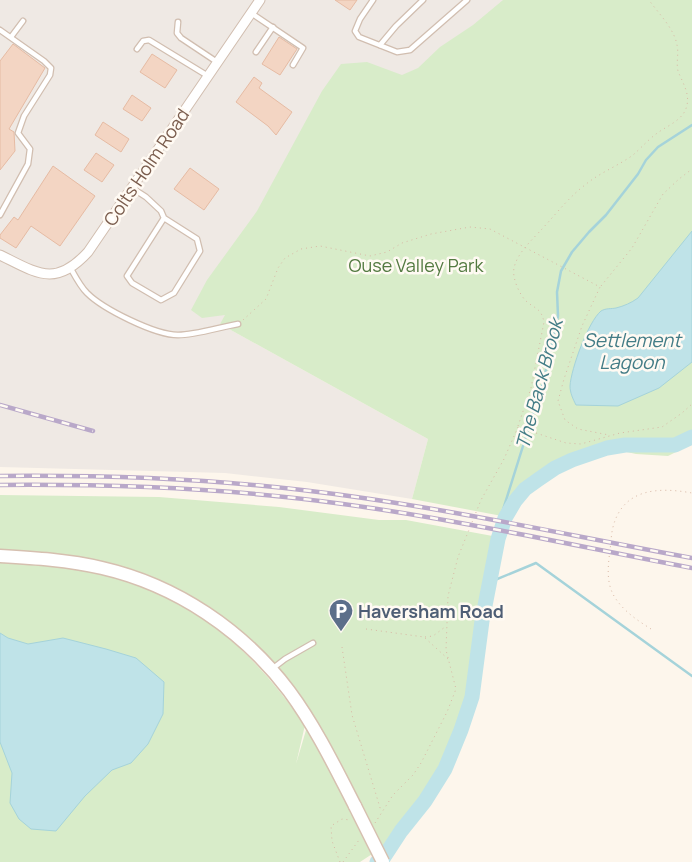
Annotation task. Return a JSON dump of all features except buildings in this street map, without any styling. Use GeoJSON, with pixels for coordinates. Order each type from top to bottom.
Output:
{"type":"FeatureCollection","features":[{"type":"Feature","properties":{"kind":"street","name":"Colts Holm Road"},"geometry":{"type":"LineString","coordinates":[[0,255],[36,272],[51,274],[63,272],[78,262],[88,252],[260,0]]}},
{"type":"Feature","properties":{"kind":"street"},"geometry":{"type":"LineString","coordinates":[[0,556],[69,562],[102,568],[134,577],[192,604],[244,642],[272,670],[309,720],[384,862]]}},
{"type":"Feature","properties":{"kind":"lane"},"geometry":{"type":"LineString","coordinates":[[373,0],[360,19],[355,31],[359,37],[397,52],[410,50],[467,0]]}},
{"type":"Feature","properties":{"kind":"lane"},"geometry":{"type":"LineString","coordinates":[[380,45],[396,26],[423,0]]}},
{"type":"Feature","properties":{"kind":"lane"},"geometry":{"type":"LineString","coordinates":[[251,13],[303,48],[293,65]]}},
{"type":"Feature","properties":{"kind":"lane"},"geometry":{"type":"LineString","coordinates":[[11,37],[23,21]]}},
{"type":"Feature","properties":{"kind":"lane"},"geometry":{"type":"LineString","coordinates":[[178,22],[177,33],[181,38],[218,62]]}},
{"type":"Feature","properties":{"kind":"lane"},"geometry":{"type":"LineString","coordinates":[[256,52],[273,27]]}},
{"type":"Feature","properties":{"kind":"lane"},"geometry":{"type":"LineString","coordinates":[[0,30],[51,68],[50,75],[24,116],[18,133],[30,149],[28,164],[0,215]]}},
{"type":"Feature","properties":{"kind":"lane"},"geometry":{"type":"LineString","coordinates":[[136,49],[143,41],[149,40],[208,76]]}},
{"type":"Feature","properties":{"kind":"lane"},"geometry":{"type":"LineString","coordinates":[[132,188],[156,206],[164,218],[197,239],[200,251],[174,293],[161,300],[132,283],[126,276],[164,218]]}},
{"type":"Feature","properties":{"kind":"lane"},"geometry":{"type":"LineString","coordinates":[[70,267],[79,283],[97,301],[164,334],[179,335],[238,324]]}},
{"type":"Feature","properties":{"kind":"lane"},"geometry":{"type":"LineString","coordinates":[[272,670],[298,651],[313,643]]}},
{"type":"Feature","properties":{"kind":"path"},"geometry":{"type":"LineString","coordinates":[[375,823],[393,795],[413,775],[421,763],[447,712],[456,689],[446,650],[448,596],[458,557],[481,500],[504,460],[519,427],[530,388],[544,322],[539,309],[525,300],[519,290],[514,276],[514,268],[525,248],[585,184],[632,155],[656,134],[677,120],[685,111],[688,102],[688,93],[678,69],[677,44],[671,31],[649,0]]}},
{"type":"Feature","properties":{"kind":"path"},"geometry":{"type":"LineString","coordinates":[[612,435],[578,429],[564,420],[558,402],[564,378],[582,326],[600,286],[632,248],[663,194],[679,178],[692,169]]}},
{"type":"Feature","properties":{"kind":"path"},"geometry":{"type":"LineString","coordinates":[[238,324],[266,299],[278,268],[285,258],[301,249],[320,246],[370,256],[388,252],[402,243],[431,234],[470,227],[490,229],[600,286]]}},
{"type":"Feature","properties":{"kind":"path"},"geometry":{"type":"LineString","coordinates":[[519,427],[542,436],[575,444],[612,435],[662,427],[682,414],[692,404]]}},
{"type":"Feature","properties":{"kind":"path"},"geometry":{"type":"LineString","coordinates":[[651,629],[622,608],[613,594],[608,578],[613,528],[624,506],[640,495],[652,490],[670,489],[692,493]]}},
{"type":"Feature","properties":{"kind":"path"},"geometry":{"type":"LineString","coordinates":[[366,629],[424,637],[433,636],[446,626]]}},
{"type":"Feature","properties":{"kind":"path"},"geometry":{"type":"LineString","coordinates":[[424,637],[448,659]]}},
{"type":"Feature","properties":{"kind":"path"},"geometry":{"type":"LineString","coordinates":[[342,647],[352,715],[381,811]]}},
{"type":"Feature","properties":{"kind":"path"},"geometry":{"type":"LineString","coordinates":[[362,821],[342,819],[331,826],[332,841],[342,862],[363,836]]}},
{"type":"Feature","properties":{"kind":"shaded area"},"geometry":{"type":"Polygon","coordinates":[[[0,0],[536,0],[220,324],[428,439],[412,499],[307,482],[225,473],[0,467],[0,0]]]}},
{"type":"Feature","properties":{"kind":"green space","name":"Ouse Valley Park"},"geometry":{"type":"Polygon","coordinates":[[[503,0],[692,0],[692,442],[668,456],[636,454],[604,447],[544,471],[504,507],[502,516],[412,499],[428,439],[220,324],[225,315],[202,318],[191,310],[207,280],[257,211],[322,91],[341,64],[367,62],[402,75],[418,68],[440,47],[473,25],[503,0]]]}},
{"type":"Feature","properties":{"kind":"green space"},"geometry":{"type":"Polygon","coordinates":[[[0,495],[159,497],[279,507],[379,520],[406,520],[498,537],[469,695],[449,765],[437,785],[392,841],[360,862],[0,862],[0,495]],[[229,630],[225,635],[268,677],[305,725],[296,764],[309,720],[229,630]]]}},
{"type":"Feature","properties":{"kind":"water","name":"Settlement Lagoon"},"geometry":{"type":"Polygon","coordinates":[[[692,231],[692,362],[659,388],[618,406],[576,405],[570,386],[571,378],[581,346],[596,317],[603,310],[622,306],[638,298],[692,231]]]}},
{"type":"Feature","properties":{"kind":"water"},"geometry":{"type":"Polygon","coordinates":[[[0,633],[8,638],[28,644],[63,638],[106,649],[136,658],[164,682],[163,714],[148,744],[131,763],[112,770],[85,796],[56,831],[31,829],[19,819],[10,803],[12,773],[0,742],[0,633]]]}},
{"type":"Feature","properties":{"kind":"waterway","name":"The Back Brook"},"geometry":{"type":"LineString","coordinates":[[502,513],[544,379],[558,316],[557,292],[561,271],[572,252],[606,215],[638,174],[646,160],[658,147],[692,125]]}},
{"type":"Feature","properties":{"kind":"waterway"},"geometry":{"type":"LineString","coordinates":[[377,862],[384,857],[401,831],[425,801],[445,769],[461,730],[472,697],[482,621],[498,539],[505,518],[515,501],[525,489],[555,468],[572,460],[607,448],[625,445],[675,445],[692,437]]}},
{"type":"Feature","properties":{"kind":"waterway"},"geometry":{"type":"LineString","coordinates":[[490,582],[536,563],[692,676]]}},
{"type":"Feature","properties":{"kind":"railway"},"geometry":{"type":"LineString","coordinates":[[0,405],[93,431]]}},
{"type":"Feature","properties":{"kind":"railway"},"geometry":{"type":"LineString","coordinates":[[0,476],[151,478],[302,490],[449,512],[692,558]]}},
{"type":"Feature","properties":{"kind":"railway"},"geometry":{"type":"LineString","coordinates":[[0,485],[172,488],[257,494],[343,504],[431,518],[692,568]]}},
{"type":"Feature","properties":{"kind":"place","name":"Haversham Road"},"geometry":{"type":"Point","coordinates":[341,632]}}]}
